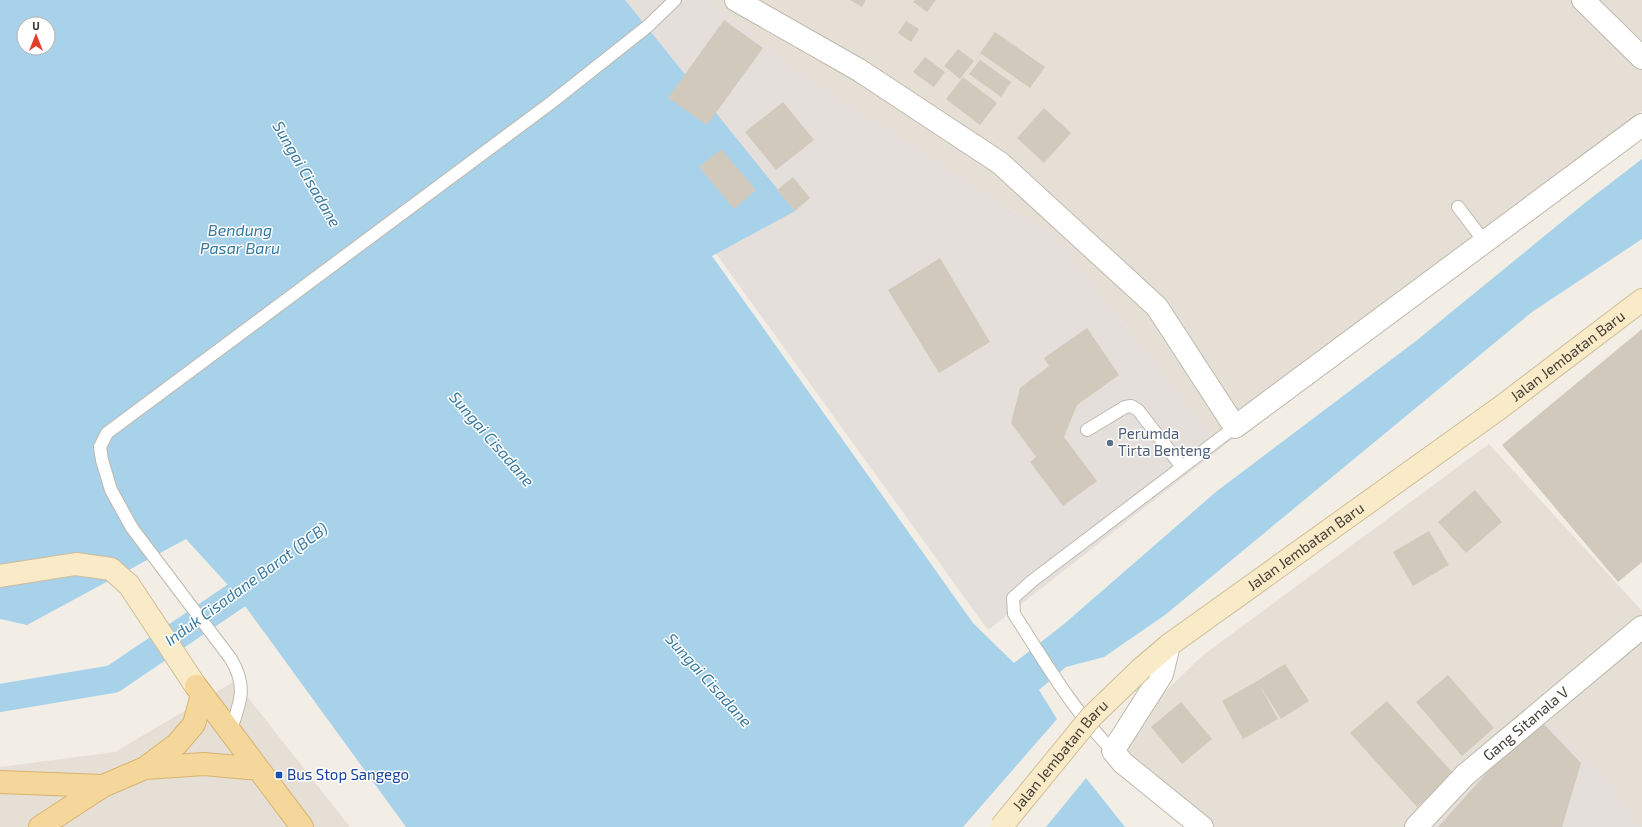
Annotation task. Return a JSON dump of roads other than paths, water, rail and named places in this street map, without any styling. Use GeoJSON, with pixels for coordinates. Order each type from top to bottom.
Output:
{"type":"FeatureCollection","features":[{"type":"Feature","properties":{"kind":"main road"},"geometry":{"type":"LineString","coordinates":[[199,690],[302,827]]}},
{"type":"Feature","properties":{"kind":"main road"},"geometry":{"type":"LineString","coordinates":[[40,827],[104,786],[146,768],[177,744],[194,724],[199,690]]}},
{"type":"Feature","properties":{"kind":"main road"},"geometry":{"type":"LineString","coordinates":[[146,768],[204,764],[258,768]]}},
{"type":"Feature","properties":{"kind":"main road"},"geometry":{"type":"LineString","coordinates":[[0,782],[104,786]]}},
{"type":"Feature","properties":{"kind":"street"},"geometry":{"type":"LineString","coordinates":[[736,0],[859,70],[1000,163],[1157,306],[1235,427],[1642,125]]}},
{"type":"Feature","properties":{"kind":"street"},"geometry":{"type":"LineString","coordinates":[[1583,0],[1642,58]]}},
{"type":"Feature","properties":{"kind":"street","name":"Jalan Jembatan Baru"},"geometry":{"type":"LineString","coordinates":[[1001,827],[1091,717],[1142,668],[1169,645],[1501,406],[1642,300]]}},
{"type":"Feature","properties":{"kind":"street"},"geometry":{"type":"LineString","coordinates":[[0,576],[76,564],[111,569],[129,585],[199,690]]}},
{"type":"Feature","properties":{"kind":"street","name":"Gang Sitanala V"},"geometry":{"type":"LineString","coordinates":[[1416,827],[1465,775],[1642,627]]}},
{"type":"Feature","properties":{"kind":"street"},"geometry":{"type":"LineString","coordinates":[[1169,645],[1162,674],[1113,751],[1123,763],[1202,827]]}},
{"type":"Feature","properties":{"kind":"lane"},"geometry":{"type":"LineString","coordinates":[[224,724],[240,702],[241,679],[231,659],[164,573],[132,528],[111,490],[102,460],[100,447],[107,433],[552,102],[648,26],[675,0]]}},
{"type":"Feature","properties":{"kind":"lane"},"geometry":{"type":"LineString","coordinates":[[1458,207],[1484,241]]}},
{"type":"Feature","properties":{"kind":"lane"},"geometry":{"type":"LineString","coordinates":[[1087,430],[1125,407],[1132,406],[1138,410],[1182,467]]}},
{"type":"Feature","properties":{"kind":"lane"},"geometry":{"type":"LineString","coordinates":[[1113,751],[1065,693],[1014,614],[1013,598],[1235,427]]}},
{"type":"Feature","properties":{"kind":"water"},"geometry":{"type":"Polygon","coordinates":[[[0,0],[625,0],[795,211],[712,256],[973,623],[1014,663],[1064,624],[1217,491],[1416,341],[1586,202],[1642,159],[1642,239],[1532,312],[1165,615],[1104,657],[1066,667],[1039,690],[1057,719],[963,827],[406,827],[237,595],[186,539],[27,625],[0,619],[0,0]]]}},
{"type":"Feature","properties":{"kind":"water"},"geometry":{"type":"Polygon","coordinates":[[[1086,778],[1125,827],[1046,827],[1086,778]]]}},
{"type":"Feature","properties":{"kind":"waterway","name":"Induk Cisadane Barat (BCB)"},"geometry":{"type":"LineString","coordinates":[[0,698],[113,679],[237,595],[268,571]]}},
{"type":"Feature","properties":{"kind":"place","name":"Perumda Tirta Benteng"},"geometry":{"type":"Point","coordinates":[1110,443]}},
{"type":"Feature","properties":{"kind":"place","name":"Bus Stop Sangego"},"geometry":{"type":"Point","coordinates":[279,775]}},
{"type":"Feature","properties":{"kind":"water label","name":"Sungai Cisadane"},"geometry":{"type":"Point","coordinates":[307,174]}},
{"type":"Feature","properties":{"kind":"water label","name":"Bendung Pasar Baru"},"geometry":{"type":"Point","coordinates":[240,239]}},
{"type":"Feature","properties":{"kind":"water label","name":"Sungai Cisadane"},"geometry":{"type":"Point","coordinates":[492,439]}},
{"type":"Feature","properties":{"kind":"water label","name":"Sungai Cisadane"},"geometry":{"type":"Point","coordinates":[709,680]}}]}
